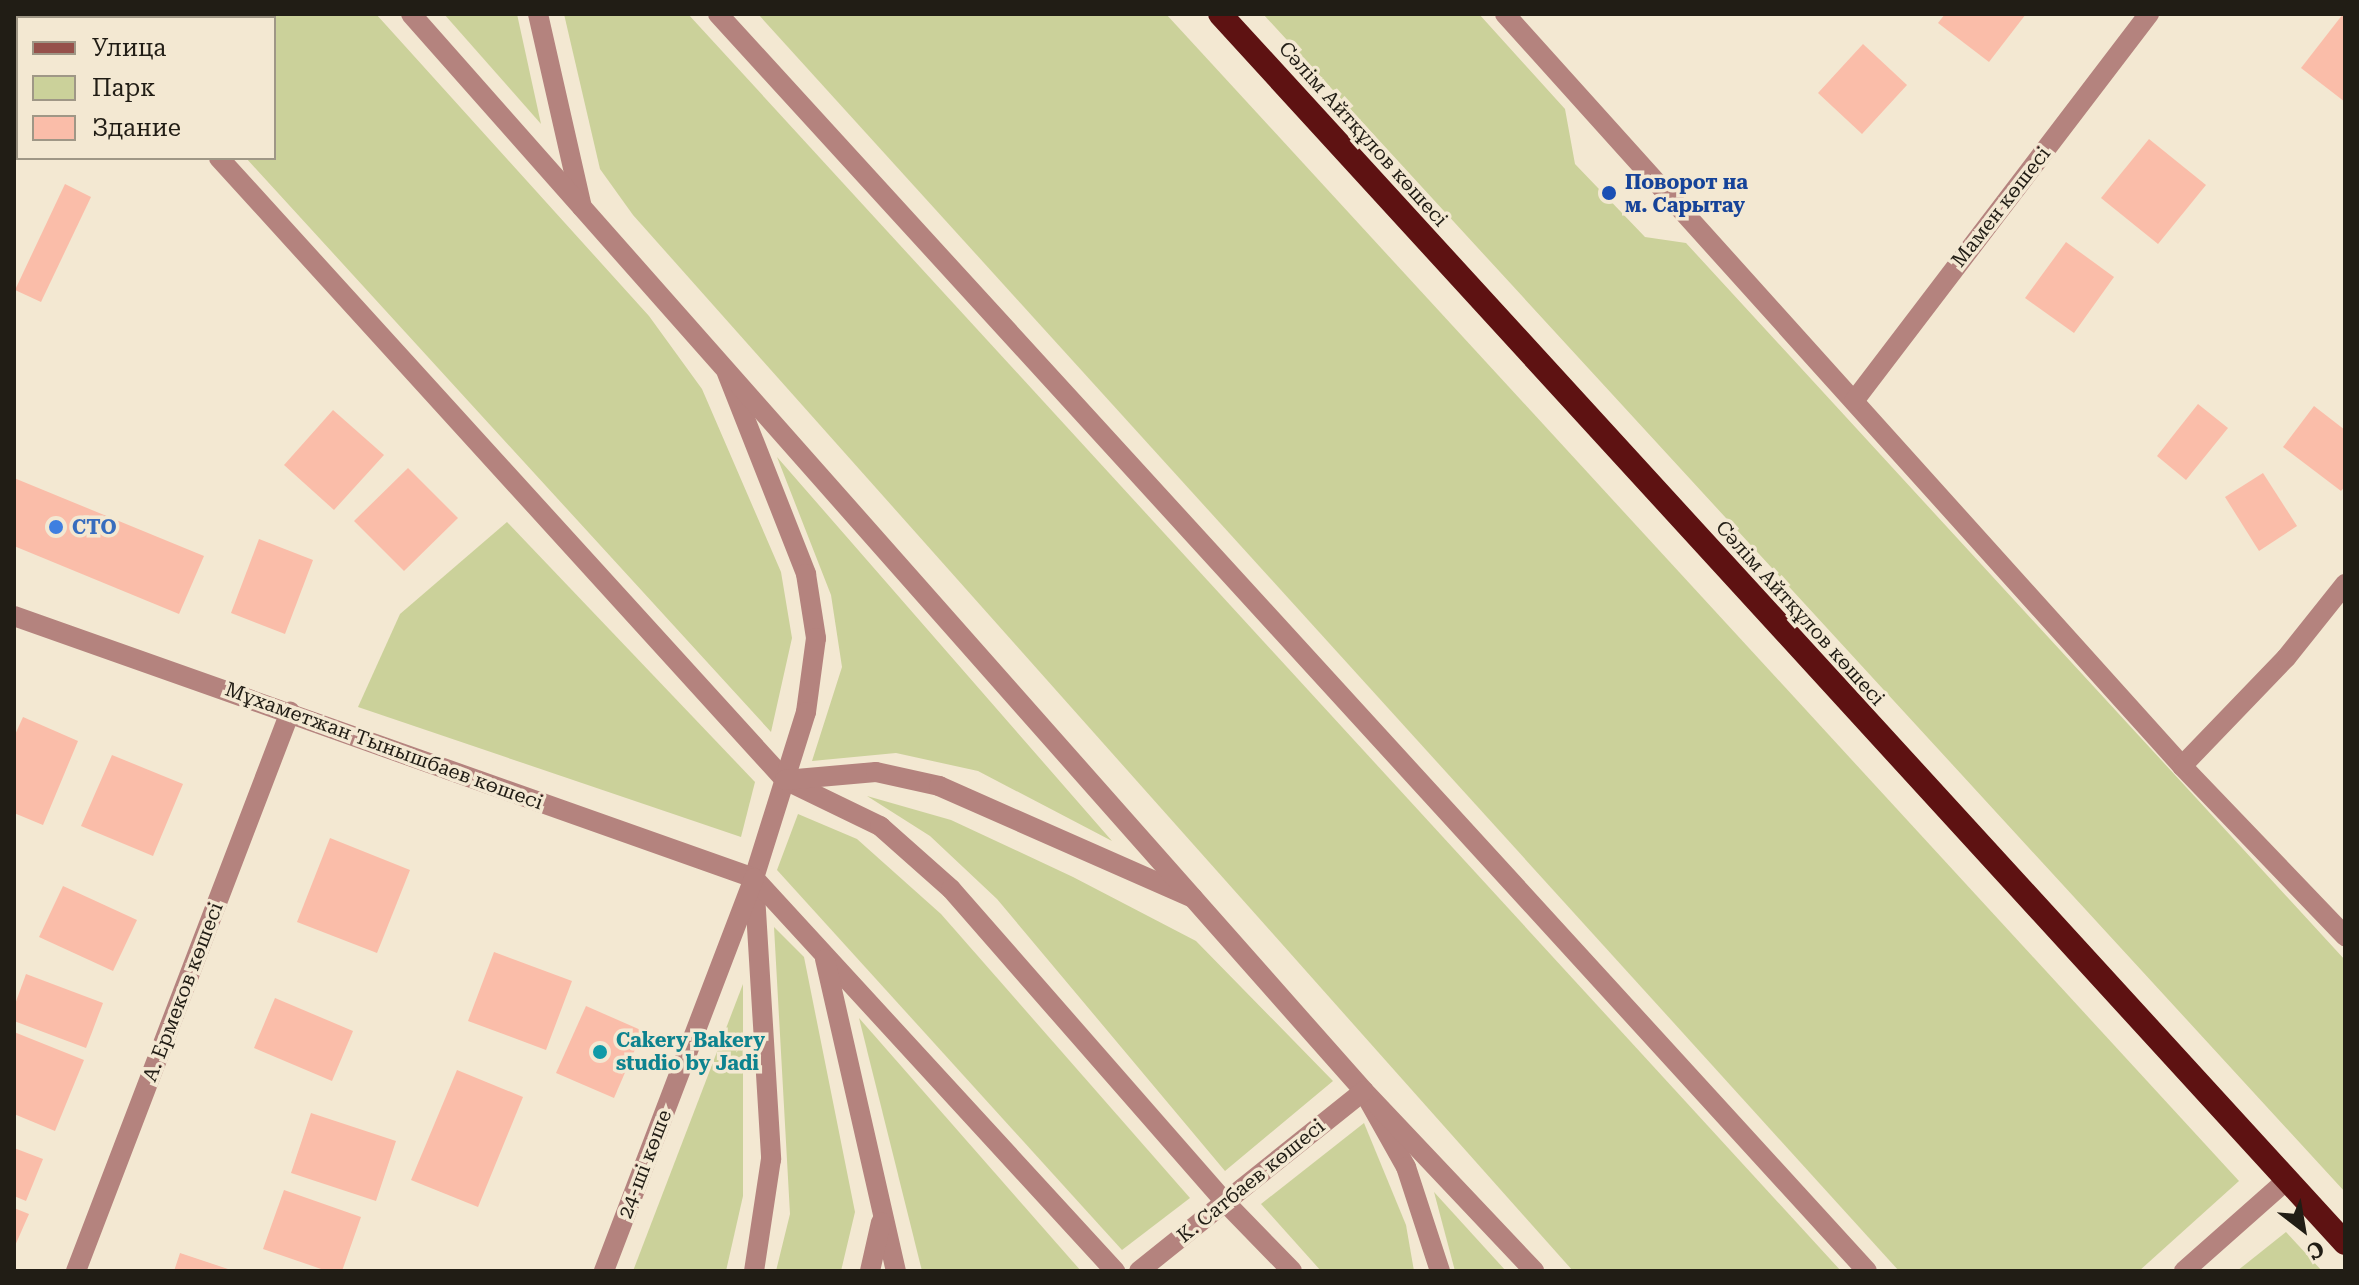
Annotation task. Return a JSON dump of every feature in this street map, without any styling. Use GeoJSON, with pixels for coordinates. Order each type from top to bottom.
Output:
{"type":"FeatureCollection","features":[{"type":"Feature","properties":{"kind":"highway","name":"Сәлім Айтқұлов көшесі"},"geometry":{"type":"LineString","coordinates":[[1220,14],[2345,1243]]}},
{"type":"Feature","properties":{"kind":"street"},"geometry":{"type":"LineString","coordinates":[[411,14],[1364,1091],[1534,1271]]}},
{"type":"Feature","properties":{"kind":"street"},"geometry":{"type":"LineString","coordinates":[[538,14],[582,207]]}},
{"type":"Feature","properties":{"kind":"street"},"geometry":{"type":"LineString","coordinates":[[718,14],[1867,1271]]}},
{"type":"Feature","properties":{"kind":"street"},"geometry":{"type":"LineString","coordinates":[[1505,14],[2182,766],[2345,936]]}},
{"type":"Feature","properties":{"kind":"street","name":"Мамен көшесі"},"geometry":{"type":"LineString","coordinates":[[1854,401],[2149,14]]}},
{"type":"Feature","properties":{"kind":"street"},"geometry":{"type":"LineString","coordinates":[[221,160],[785,780],[880,826],[951,889],[1225,1202],[1292,1271]]}},
{"type":"Feature","properties":{"kind":"street","name":"24-ші көше"},"geometry":{"type":"LineString","coordinates":[[604,1271],[754,878],[806,712],[816,638],[806,574],[725,369]]}},
{"type":"Feature","properties":{"kind":"street"},"geometry":{"type":"LineString","coordinates":[[2182,766],[2286,658],[2345,584]]}},
{"type":"Feature","properties":{"kind":"street","name":"Мұхаметжан Тынышбаев көшесі"},"geometry":{"type":"LineString","coordinates":[[14,616],[754,878]]}},
{"type":"Feature","properties":{"kind":"street","name":"А. Ермеков көшесі"},"geometry":{"type":"LineString","coordinates":[[76,1271],[290,712]]}},
{"type":"Feature","properties":{"kind":"street"},"geometry":{"type":"LineString","coordinates":[[785,780],[876,772],[939,786],[1193,898]]}},
{"type":"Feature","properties":{"kind":"street"},"geometry":{"type":"LineString","coordinates":[[754,878],[1115,1271]]}},
{"type":"Feature","properties":{"kind":"street"},"geometry":{"type":"LineString","coordinates":[[754,878],[771,1159],[754,1271]]}},
{"type":"Feature","properties":{"kind":"street"},"geometry":{"type":"LineString","coordinates":[[825,955],[896,1271]]}},
{"type":"Feature","properties":{"kind":"street"},"geometry":{"type":"LineString","coordinates":[[1364,1091],[1406,1167],[1440,1271]]}},
{"type":"Feature","properties":{"kind":"street","name":"К. Сатбаев көшесі"},"geometry":{"type":"LineString","coordinates":[[1139,1271],[1364,1091]]}},
{"type":"Feature","properties":{"kind":"street"},"geometry":{"type":"LineString","coordinates":[[2184,1271],[2287,1180]]}},
{"type":"Feature","properties":{"kind":"street"},"geometry":{"type":"LineString","coordinates":[[870,1271],[883,1214]]}},
{"type":"Feature","properties":{"kind":"green space"},"geometry":{"type":"Polygon","coordinates":[[[376,14],[649,316],[702,389],[781,572],[792,638],[771,732],[248,160],[276,160],[276,16],[130,16],[376,14]]]}},
{"type":"Feature","properties":{"kind":"green space"},"geometry":{"type":"Polygon","coordinates":[[[444,14],[517,14],[541,124],[444,14]]]}},
{"type":"Feature","properties":{"kind":"green space"},"geometry":{"type":"Polygon","coordinates":[[[564,14],[688,14],[1841,1271],[1573,1271],[633,215],[600,169],[564,14]]]}},
{"type":"Feature","properties":{"kind":"green space"},"geometry":{"type":"Polygon","coordinates":[[[758,14],[1166,14],[2239,1181],[2139,1271],[1899,1271],[758,14]]]}},
{"type":"Feature","properties":{"kind":"green space"},"geometry":{"type":"Polygon","coordinates":[[[1263,14],[1479,14],[1565,109],[1575,164],[1645,237],[1686,243],[2345,960],[2345,1192],[1263,14]]]}},
{"type":"Feature","properties":{"kind":"green space"},"geometry":{"type":"Polygon","coordinates":[[[777,457],[1112,841],[978,771],[896,753],[812,761],[842,667],[831,595],[777,457]]]}},
{"type":"Feature","properties":{"kind":"green space"},"geometry":{"type":"Polygon","coordinates":[[[507,522],[755,782],[741,837],[358,707],[400,614],[507,522]]]}},
{"type":"Feature","properties":{"kind":"green space"},"geometry":{"type":"Polygon","coordinates":[[[867,796],[951,820],[1073,877],[1196,941],[1333,1081],[1225,1171],[997,899],[930,836],[867,796]]]}},
{"type":"Feature","properties":{"kind":"green space"},"geometry":{"type":"Polygon","coordinates":[[[798,814],[857,839],[941,914],[1190,1198],[1122,1250],[777,870],[798,814]]]}},
{"type":"Feature","properties":{"kind":"green space"},"geometry":{"type":"Polygon","coordinates":[[[774,927],[804,957],[855,1212],[841,1271],[776,1271],[790,1214],[774,927]]]}},
{"type":"Feature","properties":{"kind":"green space"},"geometry":{"type":"Polygon","coordinates":[[[743,984],[743,1196],[726,1271],[633,1271],[743,984]]]}},
{"type":"Feature","properties":{"kind":"green space"},"geometry":{"type":"Polygon","coordinates":[[[859,1018],[1081,1271],[922,1271],[859,1018]]]}},
{"type":"Feature","properties":{"kind":"green space"},"geometry":{"type":"Polygon","coordinates":[[[1364,1123],[1406,1225],[1414,1271],[1321,1271],[1261,1204],[1364,1123]]]}},
{"type":"Feature","properties":{"kind":"green space"},"geometry":{"type":"Polygon","coordinates":[[[1434,1192],[1506,1271],[1455,1271],[1434,1192]]]}},
{"type":"Feature","properties":{"kind":"green space"},"geometry":{"type":"Polygon","coordinates":[[[2286,1232],[2322,1271],[2237,1271],[2286,1232]]]}},
{"type":"Feature","properties":{"kind":"building"},"geometry":{"type":"Polygon","coordinates":[[[1945,14],[2026,14],[1989,62],[1938,23],[1945,14]]]}},
{"type":"Feature","properties":{"kind":"building"},"geometry":{"type":"Polygon","coordinates":[[[2345,14],[2345,102],[2301,68],[2345,14]]]}},
{"type":"Feature","properties":{"kind":"building"},"geometry":{"type":"Polygon","coordinates":[[[1863,44],[1907,85],[1862,134],[1818,93],[1863,44]]]}},
{"type":"Feature","properties":{"kind":"building"},"geometry":{"type":"Polygon","coordinates":[[[2149,139],[2206,185],[2158,244],[2101,198],[2149,139]]]}},
{"type":"Feature","properties":{"kind":"building"},"geometry":{"type":"Polygon","coordinates":[[[65,184],[91,197],[41,302],[15,290],[65,184]]]}},
{"type":"Feature","properties":{"kind":"building"},"geometry":{"type":"Polygon","coordinates":[[[2066,242],[2114,277],[2074,333],[2025,298],[2066,242]]]}},
{"type":"Feature","properties":{"kind":"building"},"geometry":{"type":"Polygon","coordinates":[[[2198,404],[2228,428],[2186,480],[2157,456],[2198,404]]]}},
{"type":"Feature","properties":{"kind":"building"},"geometry":{"type":"Polygon","coordinates":[[[2314,406],[2345,430],[2345,486],[2341,491],[2283,447],[2314,406]]]}},
{"type":"Feature","properties":{"kind":"building"},"geometry":{"type":"Polygon","coordinates":[[[333,410],[384,455],[334,510],[284,465],[333,410]]]}},
{"type":"Feature","properties":{"kind":"building"},"geometry":{"type":"Polygon","coordinates":[[[408,468],[458,518],[404,571],[354,521],[408,468]]]}},
{"type":"Feature","properties":{"kind":"building"},"geometry":{"type":"Polygon","coordinates":[[[2263,473],[2297,526],[2259,551],[2225,497],[2263,473]]]}},
{"type":"Feature","properties":{"kind":"building"},"geometry":{"type":"Polygon","coordinates":[[[14,478],[204,556],[179,614],[14,546],[14,478]]]}},
{"type":"Feature","properties":{"kind":"building"},"geometry":{"type":"Polygon","coordinates":[[[259,539],[313,560],[285,634],[231,613],[259,539]]]}},
{"type":"Feature","properties":{"kind":"building"},"geometry":{"type":"Polygon","coordinates":[[[23,717],[78,741],[43,825],[14,813],[14,737],[23,717]]]}},
{"type":"Feature","properties":{"kind":"building"},"geometry":{"type":"Polygon","coordinates":[[[112,755],[183,784],[153,856],[81,826],[112,755]]]}},
{"type":"Feature","properties":{"kind":"building"},"geometry":{"type":"Polygon","coordinates":[[[330,838],[410,870],[377,953],[297,922],[330,838]]]}},
{"type":"Feature","properties":{"kind":"building"},"geometry":{"type":"Polygon","coordinates":[[[63,886],[137,920],[113,971],[39,937],[63,886]]]}},
{"type":"Feature","properties":{"kind":"building"},"geometry":{"type":"Polygon","coordinates":[[[494,952],[572,981],[546,1050],[468,1021],[494,952]]]}},
{"type":"Feature","properties":{"kind":"building"},"geometry":{"type":"Polygon","coordinates":[[[26,974],[103,1003],[86,1048],[14,1021],[14,1007],[26,974]]]}},
{"type":"Feature","properties":{"kind":"building"},"geometry":{"type":"Polygon","coordinates":[[[275,998],[353,1031],[332,1081],[254,1048],[275,998]]]}},
{"type":"Feature","properties":{"kind":"building","name":"Cakery Bakery studio by Jadi"},"geometry":{"type":"Polygon","coordinates":[[[586,1006],[643,1031],[614,1098],[556,1073],[586,1006]]]}},
{"type":"Feature","properties":{"kind":"building"},"geometry":{"type":"Polygon","coordinates":[[[14,1032],[84,1060],[55,1131],[14,1114],[14,1032]]]}},
{"type":"Feature","properties":{"kind":"building"},"geometry":{"type":"Polygon","coordinates":[[[457,1070],[523,1097],[478,1207],[411,1180],[457,1070]]]}},
{"type":"Feature","properties":{"kind":"building"},"geometry":{"type":"Polygon","coordinates":[[[311,1113],[396,1141],[376,1201],[291,1173],[311,1113]]]}},
{"type":"Feature","properties":{"kind":"building"},"geometry":{"type":"Polygon","coordinates":[[[14,1148],[43,1159],[26,1201],[14,1196],[14,1148]]]}},
{"type":"Feature","properties":{"kind":"building"},"geometry":{"type":"Polygon","coordinates":[[[284,1190],[361,1217],[342,1271],[327,1271],[263,1249],[284,1190]]]}},
{"type":"Feature","properties":{"kind":"building"},"geometry":{"type":"Polygon","coordinates":[[[14,1208],[29,1214],[14,1248],[14,1208]]]}},
{"type":"Feature","properties":{"kind":"building"},"geometry":{"type":"Polygon","coordinates":[[[180,1253],[231,1270],[231,1271],[174,1271],[180,1253]]]}},
{"type":"Feature","properties":{"kind":"place","name":"Поворот на м. Сарытау"},"geometry":{"type":"Point","coordinates":[1609,193]}},
{"type":"Feature","properties":{"kind":"place","name":"СТО"},"geometry":{"type":"Point","coordinates":[56,527]}},
{"type":"Feature","properties":{"kind":"place","name":"Cakery Bakery studio by Jadi"},"geometry":{"type":"Point","coordinates":[600,1052]}}]}
